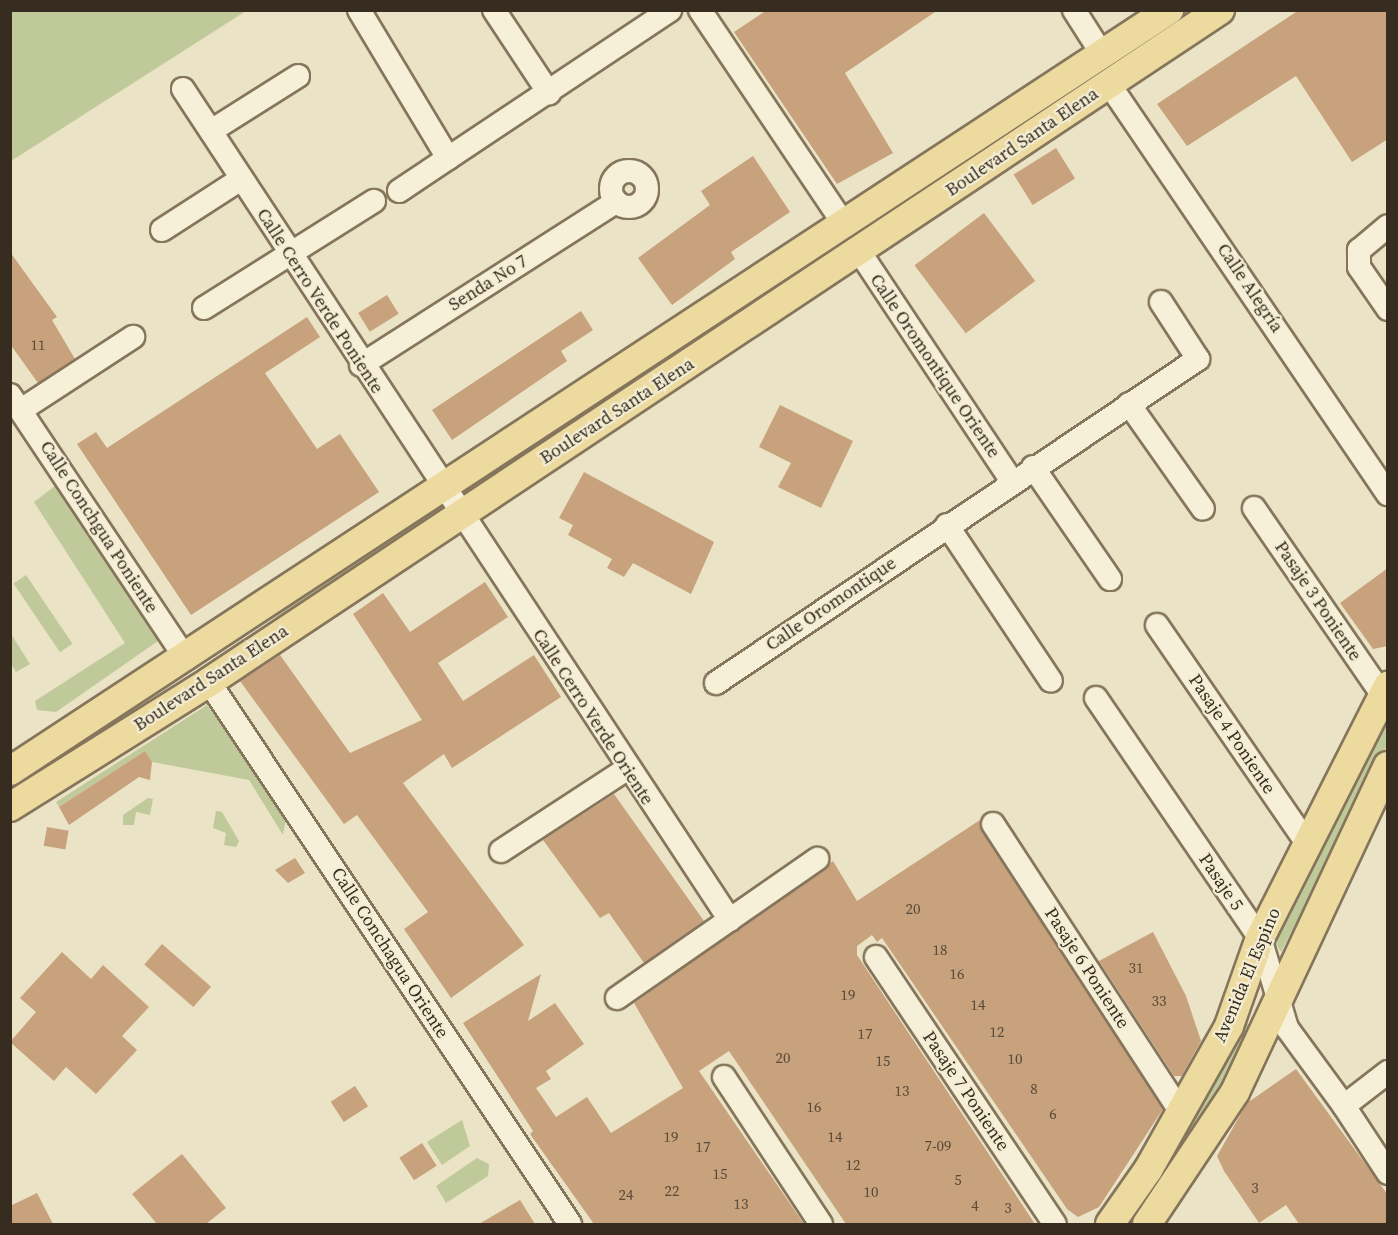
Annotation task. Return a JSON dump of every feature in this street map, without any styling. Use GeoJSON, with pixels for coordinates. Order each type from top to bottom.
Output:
{"type":"FeatureCollection","features":[{"type":"Feature","properties":{"kind":"main road","name":"Boulevard Santa Elena"},"geometry":{"type":"LineString","coordinates":[[10,771],[186,659],[441,488],[845,226],[1169,10]]}},
{"type":"Feature","properties":{"kind":"main road"},"geometry":{"type":"LineString","coordinates":[[1109,84],[1113,67],[1169,25],[1175,10]]}},
{"type":"Feature","properties":{"kind":"main road","name":"Boulevard Santa Elena"},"geometry":{"type":"LineString","coordinates":[[10,807],[209,682],[457,513],[859,251],[1220,10]]}},
{"type":"Feature","properties":{"kind":"main road"},"geometry":{"type":"LineString","coordinates":[[1036,133],[1041,118],[1099,78],[1102,54]]}},
{"type":"Feature","properties":{"kind":"main road"},"geometry":{"type":"LineString","coordinates":[[209,682],[218,655],[283,610],[300,583]]}},
{"type":"Feature","properties":{"kind":"main road"},"geometry":{"type":"LineString","coordinates":[[101,748],[125,720],[184,684],[191,670],[186,659]]}},
{"type":"Feature","properties":{"kind":"main road","name":"Avenida El Espino"},"geometry":{"type":"LineString","coordinates":[[1110,1224],[1181,1113],[1229,1026],[1260,938],[1384,690]]}},
{"type":"Feature","properties":{"kind":"main road","name":"Avenida El Espino"},"geometry":{"type":"LineString","coordinates":[[1147,1224],[1235,1092],[1276,999],[1388,766]]}},
{"type":"Feature","properties":{"kind":"street"},"geometry":{"type":"LineString","coordinates":[[359,10],[447,158]]}},
{"type":"Feature","properties":{"kind":"street"},"geometry":{"type":"LineString","coordinates":[[494,10],[549,93]]}},
{"type":"Feature","properties":{"kind":"street"},"geometry":{"type":"LineString","coordinates":[[399,191],[549,93],[640,19],[670,10]]}},
{"type":"Feature","properties":{"kind":"street"},"geometry":{"type":"LineString","coordinates":[[700,10],[845,226]]}},
{"type":"Feature","properties":{"kind":"street"},"geometry":{"type":"LineString","coordinates":[[1074,10],[1102,54]]}},
{"type":"Feature","properties":{"kind":"street"},"geometry":{"type":"LineString","coordinates":[[211,131],[298,76]]}},
{"type":"Feature","properties":{"kind":"street","name":"Calle Alegría"},"geometry":{"type":"LineString","coordinates":[[1109,84],[1388,494]]}},
{"type":"Feature","properties":{"kind":"street","name":"Calle Cerro Verde Poniente"},"geometry":{"type":"LineString","coordinates":[[183,89],[457,513]]}},
{"type":"Feature","properties":{"kind":"street"},"geometry":{"type":"LineString","coordinates":[[162,230],[241,179]]}},
{"type":"Feature","properties":{"kind":"street"},"geometry":{"type":"LineString","coordinates":[[204,308],[288,252],[374,201]]}},
{"type":"Feature","properties":{"kind":"street","name":"Senda No 7"},"geometry":{"type":"LineString","coordinates":[[362,364],[616,202]]}},
{"type":"Feature","properties":{"kind":"street"},"geometry":{"type":"LineString","coordinates":[[1388,226],[1359,250],[1359,267],[1388,309]]}},
{"type":"Feature","properties":{"kind":"street","name":"Calle Oromontique Oriente"},"geometry":{"type":"LineString","coordinates":[[859,251],[1012,481]]}},
{"type":"Feature","properties":{"kind":"street","name":"Calle Oromontique"},"geometry":{"type":"LineString","coordinates":[[716,683],[1032,467],[1198,359],[1161,302]]}},
{"type":"Feature","properties":{"kind":"street"},"geometry":{"type":"LineString","coordinates":[[16,402],[133,338]]}},
{"type":"Feature","properties":{"kind":"street","name":"Calle Conchgua Poniente"},"geometry":{"type":"LineString","coordinates":[[16,402],[186,659]]}},
{"type":"Feature","properties":{"kind":"street"},"geometry":{"type":"LineString","coordinates":[[1129,404],[1203,509]]}},
{"type":"Feature","properties":{"kind":"street"},"geometry":{"type":"LineString","coordinates":[[1032,467],[1110,579]]}},
{"type":"Feature","properties":{"kind":"street","name":"Pasaje 3 Poniente"},"geometry":{"type":"LineString","coordinates":[[1254,508],[1384,690]]}},
{"type":"Feature","properties":{"kind":"street","name":"Calle Cerro Verde Oriente"},"geometry":{"type":"LineString","coordinates":[[457,513],[730,920]]}},
{"type":"Feature","properties":{"kind":"street"},"geometry":{"type":"LineString","coordinates":[[947,525],[1051,681]]}},
{"type":"Feature","properties":{"kind":"street","name":"Pasaje 4 Poniente"},"geometry":{"type":"LineString","coordinates":[[1157,625],[1307,843]]}},
{"type":"Feature","properties":{"kind":"street","name":"Calle Conchagua Oriente"},"geometry":{"type":"LineString","coordinates":[[209,682],[570,1224]]}},
{"type":"Feature","properties":{"kind":"street","name":"Pasaje 5"},"geometry":{"type":"LineString","coordinates":[[1096,698],[1260,938],[1276,999],[1287,1028],[1344,1106],[1388,1173]]}},
{"type":"Feature","properties":{"kind":"street"},"geometry":{"type":"LineString","coordinates":[[501,851],[627,769]]}},
{"type":"Feature","properties":{"kind":"street","name":"Pasaje 6 Poniente"},"geometry":{"type":"LineString","coordinates":[[993,824],[1181,1113]]}},
{"type":"Feature","properties":{"kind":"street"},"geometry":{"type":"LineString","coordinates":[[617,998],[817,859]]}},
{"type":"Feature","properties":{"kind":"street","name":"Pasaje 7 Poniente"},"geometry":{"type":"LineString","coordinates":[[876,957],[1055,1224]]}},
{"type":"Feature","properties":{"kind":"street"},"geometry":{"type":"LineString","coordinates":[[1344,1106],[1388,1072]]}},
{"type":"Feature","properties":{"kind":"street"},"geometry":{"type":"LineString","coordinates":[[724,1077],[821,1224]]}},
{"type":"Feature","properties":{"kind":"green space"},"geometry":{"type":"Polygon","coordinates":[[[11,10],[246,10],[246,11],[11,161],[11,10]]]}},
{"type":"Feature","properties":{"kind":"green space"},"geometry":{"type":"Polygon","coordinates":[[[55,486],[158,641],[56,712],[37,710],[35,701],[125,643],[34,502],[55,486]]]}},
{"type":"Feature","properties":{"kind":"green space"},"geometry":{"type":"Polygon","coordinates":[[[426,513],[430,519],[232,653],[304,594],[426,513]]]}},
{"type":"Feature","properties":{"kind":"green space"},"geometry":{"type":"Polygon","coordinates":[[[26,575],[72,644],[60,652],[14,583],[26,575]]]}},
{"type":"Feature","properties":{"kind":"green space"},"geometry":{"type":"Polygon","coordinates":[[[11,634],[30,664],[16,672],[11,664],[11,634]]]}},
{"type":"Feature","properties":{"kind":"green space"},"geometry":{"type":"Polygon","coordinates":[[[166,683],[168,687],[10,767],[10,762],[166,683]]]}},
{"type":"Feature","properties":{"kind":"green space"},"geometry":{"type":"Polygon","coordinates":[[[207,705],[287,814],[283,835],[249,780],[152,762],[145,751],[59,807],[56,802],[207,705]]]}},
{"type":"Feature","properties":{"kind":"green space"},"geometry":{"type":"Polygon","coordinates":[[[1387,716],[1387,746],[1281,952],[1274,941],[1387,716]]]}},
{"type":"Feature","properties":{"kind":"green space"},"geometry":{"type":"Polygon","coordinates":[[[148,798],[153,799],[150,815],[136,812],[134,825],[123,825],[123,815],[148,798]]]}},
{"type":"Feature","properties":{"kind":"green space"},"geometry":{"type":"Polygon","coordinates":[[[216,811],[222,812],[239,841],[236,847],[224,845],[226,833],[213,828],[216,811]]]}},
{"type":"Feature","properties":{"kind":"green space"},"geometry":{"type":"Polygon","coordinates":[[[1245,1015],[1249,1028],[1226,1089],[1138,1224],[1113,1224],[1245,1015]]]}},
{"type":"Feature","properties":{"kind":"green space"},"geometry":{"type":"Polygon","coordinates":[[[462,1120],[470,1146],[442,1165],[427,1142],[462,1120]]]}},
{"type":"Feature","properties":{"kind":"green space"},"geometry":{"type":"Polygon","coordinates":[[[477,1158],[489,1164],[488,1176],[446,1203],[436,1186],[477,1158]]]}},
{"type":"Feature","properties":{"kind":"building"},"geometry":{"type":"Polygon","coordinates":[[[767,10],[938,10],[845,73],[893,153],[837,184],[734,32],[767,10]]]}},
{"type":"Feature","properties":{"kind":"building"},"geometry":{"type":"Polygon","coordinates":[[[1299,10],[1388,10],[1388,139],[1352,162],[1296,76],[1187,146],[1157,104],[1299,10]]]}},
{"type":"Feature","properties":{"kind":"building"},"geometry":{"type":"Polygon","coordinates":[[[1056,148],[1075,179],[1033,205],[1014,174],[1056,148]]]}},
{"type":"Feature","properties":{"kind":"building"},"geometry":{"type":"Polygon","coordinates":[[[753,156],[790,212],[731,252],[735,259],[672,305],[638,258],[710,205],[701,191],[753,156]]]}},
{"type":"Feature","properties":{"kind":"building"},"geometry":{"type":"Polygon","coordinates":[[[984,213],[1035,281],[966,333],[915,265],[984,213]]]}},
{"type":"Feature","properties":{"kind":"building"},"geometry":{"type":"Polygon","coordinates":[[[10,252],[57,317],[52,320],[75,359],[38,383],[10,344],[10,252]]]}},
{"type":"Feature","properties":{"kind":"building"},"geometry":{"type":"Polygon","coordinates":[[[387,295],[399,314],[370,332],[358,313],[387,295]]]}},
{"type":"Feature","properties":{"kind":"building"},"geometry":{"type":"Polygon","coordinates":[[[581,311],[593,330],[561,351],[567,361],[452,440],[432,410],[581,311]]]}},
{"type":"Feature","properties":{"kind":"building"},"geometry":{"type":"Polygon","coordinates":[[[307,317],[320,337],[265,373],[317,449],[340,434],[379,492],[191,615],[77,444],[96,432],[107,448],[307,317]]]}},
{"type":"Feature","properties":{"kind":"building"},"geometry":{"type":"Polygon","coordinates":[[[780,405],[853,441],[821,508],[778,487],[791,463],[759,447],[780,405]]]}},
{"type":"Feature","properties":{"kind":"building"},"geometry":{"type":"Polygon","coordinates":[[[584,472],[714,542],[691,594],[633,563],[624,577],[607,568],[612,559],[568,535],[573,525],[559,518],[584,472]]]}},
{"type":"Feature","properties":{"kind":"building"},"geometry":{"type":"Polygon","coordinates":[[[1388,568],[1388,646],[1373,649],[1340,603],[1388,568]]]}},
{"type":"Feature","properties":{"kind":"building"},"geometry":{"type":"Polygon","coordinates":[[[485,582],[508,617],[438,663],[463,701],[534,655],[561,697],[452,768],[444,754],[403,783],[524,945],[451,998],[404,929],[428,912],[357,815],[344,824],[240,681],[280,655],[350,753],[422,720],[353,614],[383,593],[410,632],[485,582]]]}},
{"type":"Feature","properties":{"kind":"building"},"geometry":{"type":"Polygon","coordinates":[[[145,751],[152,762],[150,780],[139,777],[69,825],[59,807],[145,751]]]}},
{"type":"Feature","properties":{"kind":"building"},"geometry":{"type":"Polygon","coordinates":[[[614,794],[704,921],[644,963],[609,913],[600,918],[543,840],[614,794]]]}},
{"type":"Feature","properties":{"kind":"building"},"geometry":{"type":"Polygon","coordinates":[[[980,820],[982,831],[1163,1109],[1099,1207],[1078,1217],[1067,1209],[882,938],[877,942],[872,935],[857,946],[857,955],[1035,1224],[846,1224],[729,1051],[699,1071],[804,1224],[594,1224],[530,1134],[533,1131],[463,1023],[541,974],[528,1021],[555,1003],[584,1044],[546,1071],[551,1079],[536,1088],[556,1117],[587,1097],[611,1133],[683,1088],[634,1003],[833,861],[857,901],[980,820]]]}},
{"type":"Feature","properties":{"kind":"building"},"geometry":{"type":"Polygon","coordinates":[[[47,827],[69,831],[65,850],[44,846],[47,827]]]}},
{"type":"Feature","properties":{"kind":"building"},"geometry":{"type":"Polygon","coordinates":[[[295,858],[305,873],[288,883],[275,870],[295,858]]]}},
{"type":"Feature","properties":{"kind":"building"},"geometry":{"type":"Polygon","coordinates":[[[1153,932],[1186,996],[1201,1041],[1182,1076],[1174,1076],[1099,961],[1153,932]]]}},
{"type":"Feature","properties":{"kind":"building"},"geometry":{"type":"Polygon","coordinates":[[[162,944],[211,987],[193,1007],[144,964],[162,944]]]}},
{"type":"Feature","properties":{"kind":"building"},"geometry":{"type":"Polygon","coordinates":[[[62,952],[91,979],[103,965],[149,1007],[122,1036],[137,1050],[96,1094],[66,1067],[54,1081],[10,1042],[36,1012],[20,998],[62,952]]]}},
{"type":"Feature","properties":{"kind":"building"},"geometry":{"type":"Polygon","coordinates":[[[1296,1069],[1388,1195],[1388,1224],[1299,1224],[1286,1205],[1259,1223],[1224,1171],[1217,1156],[1247,1103],[1296,1069]]]}},
{"type":"Feature","properties":{"kind":"building"},"geometry":{"type":"Polygon","coordinates":[[[355,1086],[368,1106],[344,1122],[331,1102],[355,1086]]]}},
{"type":"Feature","properties":{"kind":"building"},"geometry":{"type":"Polygon","coordinates":[[[422,1143],[437,1166],[414,1180],[399,1158],[422,1143]]]}},
{"type":"Feature","properties":{"kind":"building"},"geometry":{"type":"Polygon","coordinates":[[[182,1154],[226,1208],[206,1224],[157,1224],[132,1194],[182,1154]]]}},
{"type":"Feature","properties":{"kind":"building"},"geometry":{"type":"Polygon","coordinates":[[[37,1193],[53,1224],[10,1224],[10,1206],[37,1193]]]}},
{"type":"Feature","properties":{"kind":"building"},"geometry":{"type":"Polygon","coordinates":[[[520,1200],[535,1224],[479,1224],[520,1200]]]}}]}
